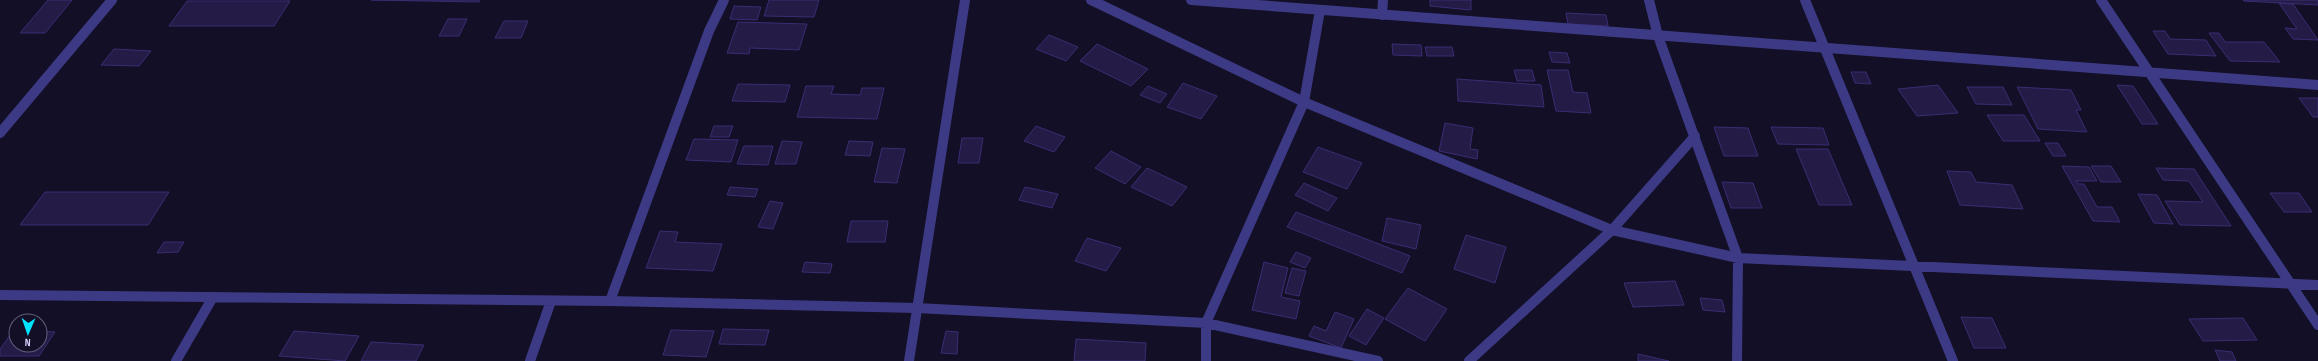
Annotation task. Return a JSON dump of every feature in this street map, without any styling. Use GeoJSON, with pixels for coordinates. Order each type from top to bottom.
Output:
{"type":"FeatureCollection","features":[{"type":"Feature","properties":{"kind":"street"},"geometry":{"type":"LineString","coordinates":[[0,133],[112,0]]}},
{"type":"Feature","properties":{"kind":"street"},"geometry":{"type":"LineString","coordinates":[[610,301],[709,31],[724,0]]}},
{"type":"Feature","properties":{"kind":"street"},"geometry":{"type":"LineString","coordinates":[[909,361],[965,0]]}},
{"type":"Feature","properties":{"kind":"street"},"geometry":{"type":"LineString","coordinates":[[1091,0],[1304,102],[1612,230],[1738,258],[2318,285]]}},
{"type":"Feature","properties":{"kind":"street"},"geometry":{"type":"LineString","coordinates":[[1191,0],[1823,49],[2318,85]]}},
{"type":"Feature","properties":{"kind":"street"},"geometry":{"type":"LineString","coordinates":[[1382,15],[1383,0]]}},
{"type":"Feature","properties":{"kind":"street"},"geometry":{"type":"LineString","coordinates":[[1649,0],[1658,36],[1738,258],[1737,361]]}},
{"type":"Feature","properties":{"kind":"street"},"geometry":{"type":"LineString","coordinates":[[1804,0],[1953,361]]}},
{"type":"Feature","properties":{"kind":"street"},"geometry":{"type":"LineString","coordinates":[[2100,0],[2288,284],[2318,325]]}},
{"type":"Feature","properties":{"kind":"street"},"geometry":{"type":"LineString","coordinates":[[1206,361],[1206,323],[1304,102],[1320,10]]}},
{"type":"Feature","properties":{"kind":"street"},"geometry":{"type":"LineString","coordinates":[[1469,361],[1612,230],[1695,136]]}},
{"type":"Feature","properties":{"kind":"street"},"geometry":{"type":"LineString","coordinates":[[0,295],[610,301],[917,308],[1206,323],[1378,361]]}},
{"type":"Feature","properties":{"kind":"street"},"geometry":{"type":"LineString","coordinates":[[176,361],[213,297]]}},
{"type":"Feature","properties":{"kind":"street"},"geometry":{"type":"LineString","coordinates":[[530,361],[551,301]]}},
{"type":"Feature","properties":{"kind":"building"},"geometry":{"type":"Polygon","coordinates":[[[48,0],[72,0],[45,33],[20,33],[48,0]]]}},
{"type":"Feature","properties":{"kind":"building"},"geometry":{"type":"Polygon","coordinates":[[[371,0],[480,0],[479,2],[371,0]]]}},
{"type":"Feature","properties":{"kind":"building"},"geometry":{"type":"Polygon","coordinates":[[[769,0],[819,0],[814,17],[764,16],[769,0]]]}},
{"type":"Feature","properties":{"kind":"building"},"geometry":{"type":"Polygon","coordinates":[[[1430,0],[1471,0],[1471,10],[1430,6],[1430,0]]]}},
{"type":"Feature","properties":{"kind":"building"},"geometry":{"type":"Polygon","coordinates":[[[2243,0],[2318,0],[2318,5],[2244,1],[2243,0]]]}},
{"type":"Feature","properties":{"kind":"building"},"geometry":{"type":"Polygon","coordinates":[[[187,1],[290,1],[274,26],[169,26],[187,1]]]}},
{"type":"Feature","properties":{"kind":"building"},"geometry":{"type":"Polygon","coordinates":[[[2279,3],[2293,4],[2318,40],[2293,39],[2285,28],[2297,29],[2279,3]]]}},
{"type":"Feature","properties":{"kind":"building"},"geometry":{"type":"Polygon","coordinates":[[[734,6],[761,7],[757,20],[730,19],[734,6]]]}},
{"type":"Feature","properties":{"kind":"building"},"geometry":{"type":"Polygon","coordinates":[[[1566,13],[1606,15],[1608,26],[1568,24],[1566,13]]]}},
{"type":"Feature","properties":{"kind":"building"},"geometry":{"type":"Polygon","coordinates":[[[448,19],[467,19],[459,36],[439,36],[448,19]]]}},
{"type":"Feature","properties":{"kind":"building"},"geometry":{"type":"Polygon","coordinates":[[[504,21],[528,21],[521,38],[495,38],[504,21]]]}},
{"type":"Feature","properties":{"kind":"building"},"geometry":{"type":"Polygon","coordinates":[[[738,22],[807,24],[799,50],[750,48],[749,54],[727,53],[738,22]]]}},
{"type":"Feature","properties":{"kind":"building"},"geometry":{"type":"Polygon","coordinates":[[[2153,31],[2165,31],[2170,39],[2206,40],[2216,56],[2168,54],[2153,31]]]}},
{"type":"Feature","properties":{"kind":"building"},"geometry":{"type":"Polygon","coordinates":[[[2209,33],[2219,33],[2225,42],[2264,42],[2280,62],[2230,61],[2209,33]]]}},
{"type":"Feature","properties":{"kind":"building"},"geometry":{"type":"Polygon","coordinates":[[[1049,35],[1078,47],[1066,61],[1036,49],[1049,35]]]}},
{"type":"Feature","properties":{"kind":"building"},"geometry":{"type":"Polygon","coordinates":[[[1097,44],[1148,69],[1131,86],[1080,61],[1097,44]]]}},
{"type":"Feature","properties":{"kind":"building"},"geometry":{"type":"Polygon","coordinates":[[[1392,44],[1421,45],[1422,56],[1393,55],[1392,44]]]}},
{"type":"Feature","properties":{"kind":"building"},"geometry":{"type":"Polygon","coordinates":[[[1425,47],[1452,47],[1454,56],[1427,56],[1425,47]]]}},
{"type":"Feature","properties":{"kind":"building"},"geometry":{"type":"Polygon","coordinates":[[[114,49],[151,51],[139,66],[101,65],[114,49]]]}},
{"type":"Feature","properties":{"kind":"building"},"geometry":{"type":"Polygon","coordinates":[[[1549,52],[1567,53],[1570,63],[1552,62],[1549,52]]]}},
{"type":"Feature","properties":{"kind":"building"},"geometry":{"type":"Polygon","coordinates":[[[1514,70],[1532,70],[1535,81],[1517,81],[1514,70]]]}},
{"type":"Feature","properties":{"kind":"building"},"geometry":{"type":"Polygon","coordinates":[[[1547,70],[1568,70],[1573,92],[1587,93],[1591,113],[1556,111],[1547,70]]]}},
{"type":"Feature","properties":{"kind":"building"},"geometry":{"type":"Polygon","coordinates":[[[1851,72],[1866,72],[1871,84],[1855,83],[1851,72]]]}},
{"type":"Feature","properties":{"kind":"building"},"geometry":{"type":"Polygon","coordinates":[[[1457,79],[1541,85],[1544,107],[1458,101],[1457,79]]]}},
{"type":"Feature","properties":{"kind":"building"},"geometry":{"type":"Polygon","coordinates":[[[1183,83],[1217,96],[1201,119],[1167,107],[1183,83]]]}},
{"type":"Feature","properties":{"kind":"building"},"geometry":{"type":"Polygon","coordinates":[[[738,84],[790,85],[785,102],[732,101],[738,84]]]}},
{"type":"Feature","properties":{"kind":"building"},"geometry":{"type":"Polygon","coordinates":[[[1938,85],[1958,113],[1917,116],[1898,89],[1938,85]]]}},
{"type":"Feature","properties":{"kind":"building"},"geometry":{"type":"Polygon","coordinates":[[[2117,85],[2133,86],[2158,124],[2142,124],[2117,85]]]}},
{"type":"Feature","properties":{"kind":"building"},"geometry":{"type":"Polygon","coordinates":[[[806,86],[834,86],[831,94],[860,95],[862,88],[884,88],[877,119],[797,117],[806,86]]]}},
{"type":"Feature","properties":{"kind":"building"},"geometry":{"type":"Polygon","coordinates":[[[1148,86],[1167,94],[1160,103],[1140,95],[1148,86]]]}},
{"type":"Feature","properties":{"kind":"building"},"geometry":{"type":"Polygon","coordinates":[[[1967,87],[2003,87],[2012,105],[1976,104],[1967,87]]]}},
{"type":"Feature","properties":{"kind":"building"},"geometry":{"type":"Polygon","coordinates":[[[2017,87],[2071,90],[2081,110],[2076,110],[2087,132],[2038,129],[2017,87]]]}},
{"type":"Feature","properties":{"kind":"building"},"geometry":{"type":"Polygon","coordinates":[[[2299,98],[2318,98],[2318,117],[2313,117],[2299,98]]]}},
{"type":"Feature","properties":{"kind":"building"},"geometry":{"type":"Polygon","coordinates":[[[1987,115],[2024,115],[2040,141],[2003,141],[1987,115]]]}},
{"type":"Feature","properties":{"kind":"building"},"geometry":{"type":"Polygon","coordinates":[[[1445,123],[1473,128],[1470,149],[1478,150],[1477,159],[1439,151],[1445,123]]]}},
{"type":"Feature","properties":{"kind":"building"},"geometry":{"type":"Polygon","coordinates":[[[714,126],[733,126],[729,137],[710,137],[714,126]]]}},
{"type":"Feature","properties":{"kind":"building"},"geometry":{"type":"Polygon","coordinates":[[[1036,126],[1065,137],[1054,152],[1024,141],[1036,126]]]}},
{"type":"Feature","properties":{"kind":"building"},"geometry":{"type":"Polygon","coordinates":[[[1714,127],[1748,128],[1758,156],[1724,156],[1714,127]]]}},
{"type":"Feature","properties":{"kind":"building"},"geometry":{"type":"Polygon","coordinates":[[[1771,127],[1823,128],[1829,145],[1778,144],[1771,127]]]}},
{"type":"Feature","properties":{"kind":"building"},"geometry":{"type":"Polygon","coordinates":[[[962,138],[983,138],[979,163],[958,163],[962,138]]]}},
{"type":"Feature","properties":{"kind":"building"},"geometry":{"type":"Polygon","coordinates":[[[694,139],[738,140],[731,162],[686,160],[694,139]]]}},
{"type":"Feature","properties":{"kind":"building"},"geometry":{"type":"Polygon","coordinates":[[[782,141],[802,142],[796,164],[775,164],[782,141]]]}},
{"type":"Feature","properties":{"kind":"building"},"geometry":{"type":"Polygon","coordinates":[[[849,141],[873,142],[870,156],[845,155],[849,141]]]}},
{"type":"Feature","properties":{"kind":"building"},"geometry":{"type":"Polygon","coordinates":[[[2045,143],[2058,143],[2066,156],[2053,156],[2045,143]]]}},
{"type":"Feature","properties":{"kind":"building"},"geometry":{"type":"Polygon","coordinates":[[[744,146],[773,146],[768,165],[737,164],[744,146]]]}},
{"type":"Feature","properties":{"kind":"building"},"geometry":{"type":"Polygon","coordinates":[[[1318,147],[1362,163],[1347,189],[1303,172],[1318,147]]]}},
{"type":"Feature","properties":{"kind":"building"},"geometry":{"type":"Polygon","coordinates":[[[882,148],[905,149],[897,183],[874,182],[882,148]]]}},
{"type":"Feature","properties":{"kind":"building"},"geometry":{"type":"Polygon","coordinates":[[[1796,149],[1828,149],[1852,205],[1819,205],[1796,149]]]}},
{"type":"Feature","properties":{"kind":"building"},"geometry":{"type":"Polygon","coordinates":[[[1111,151],[1141,167],[1125,184],[1095,168],[1111,151]]]}},
{"type":"Feature","properties":{"kind":"building"},"geometry":{"type":"Polygon","coordinates":[[[2062,166],[2089,167],[2097,181],[2076,181],[2078,184],[2084,184],[2097,207],[2112,207],[2120,222],[2093,221],[2062,166]]]}},
{"type":"Feature","properties":{"kind":"building"},"geometry":{"type":"Polygon","coordinates":[[[2091,166],[2111,166],[2121,182],[2101,182],[2091,166]]]}},
{"type":"Feature","properties":{"kind":"building"},"geometry":{"type":"Polygon","coordinates":[[[1147,168],[1187,187],[1172,206],[1131,187],[1147,168]]]}},
{"type":"Feature","properties":{"kind":"building"},"geometry":{"type":"Polygon","coordinates":[[[2156,168],[2194,169],[2231,226],[2180,225],[2165,201],[2203,202],[2189,181],[2163,180],[2156,168]]]}},
{"type":"Feature","properties":{"kind":"building"},"geometry":{"type":"Polygon","coordinates":[[[1947,171],[1971,172],[1976,182],[2012,185],[2023,209],[1960,205],[1947,171]]]}},
{"type":"Feature","properties":{"kind":"building"},"geometry":{"type":"Polygon","coordinates":[[[1722,182],[1753,183],[1762,208],[1731,208],[1722,182]]]}},
{"type":"Feature","properties":{"kind":"building"},"geometry":{"type":"Polygon","coordinates":[[[1304,183],[1337,198],[1328,211],[1295,195],[1304,183]]]}},
{"type":"Feature","properties":{"kind":"building"},"geometry":{"type":"Polygon","coordinates":[[[730,187],[758,189],[755,197],[727,195],[730,187]]]}},
{"type":"Feature","properties":{"kind":"building"},"geometry":{"type":"Polygon","coordinates":[[[1025,187],[1058,194],[1052,208],[1019,200],[1025,187]]]}},
{"type":"Feature","properties":{"kind":"building"},"geometry":{"type":"Polygon","coordinates":[[[45,192],[169,192],[148,225],[20,225],[45,192]]]}},
{"type":"Feature","properties":{"kind":"building"},"geometry":{"type":"Polygon","coordinates":[[[2270,193],[2299,193],[2312,212],[2284,212],[2270,193]]]}},
{"type":"Feature","properties":{"kind":"building"},"geometry":{"type":"Polygon","coordinates":[[[2138,194],[2157,195],[2173,224],[2154,223],[2138,194]]]}},
{"type":"Feature","properties":{"kind":"building"},"geometry":{"type":"Polygon","coordinates":[[[770,201],[783,203],[773,229],[758,227],[770,201]]]}},
{"type":"Feature","properties":{"kind":"building"},"geometry":{"type":"Polygon","coordinates":[[[1296,212],[1410,256],[1402,273],[1287,227],[1296,212]]]}},
{"type":"Feature","properties":{"kind":"building"},"geometry":{"type":"Polygon","coordinates":[[[1387,218],[1421,225],[1416,249],[1382,241],[1387,218]]]}},
{"type":"Feature","properties":{"kind":"building"},"geometry":{"type":"Polygon","coordinates":[[[851,221],[888,221],[885,242],[847,242],[851,221]]]}},
{"type":"Feature","properties":{"kind":"building"},"geometry":{"type":"Polygon","coordinates":[[[660,231],[678,232],[675,242],[722,244],[713,271],[646,268],[660,231]]]}},
{"type":"Feature","properties":{"kind":"building"},"geometry":{"type":"Polygon","coordinates":[[[1466,235],[1506,247],[1495,283],[1454,269],[1466,235]]]}},
{"type":"Feature","properties":{"kind":"building"},"geometry":{"type":"Polygon","coordinates":[[[1087,238],[1121,248],[1106,271],[1075,261],[1087,238]]]}},
{"type":"Feature","properties":{"kind":"building"},"geometry":{"type":"Polygon","coordinates":[[[164,242],[184,242],[178,252],[157,253],[164,242]]]}},
{"type":"Feature","properties":{"kind":"building"},"geometry":{"type":"Polygon","coordinates":[[[1296,252],[1311,258],[1305,268],[1290,262],[1296,252]]]}},
{"type":"Feature","properties":{"kind":"building"},"geometry":{"type":"Polygon","coordinates":[[[805,262],[832,264],[830,273],[802,272],[805,262]]]}},
{"type":"Feature","properties":{"kind":"building"},"geometry":{"type":"Polygon","coordinates":[[[1264,262],[1288,268],[1281,297],[1300,301],[1296,319],[1252,310],[1264,262]]]}},
{"type":"Feature","properties":{"kind":"building"},"geometry":{"type":"Polygon","coordinates":[[[1292,268],[1306,271],[1299,296],[1285,293],[1292,268]]]}},
{"type":"Feature","properties":{"kind":"building"},"geometry":{"type":"Polygon","coordinates":[[[1675,281],[1684,305],[1633,307],[1624,283],[1675,281]]]}},
{"type":"Feature","properties":{"kind":"building"},"geometry":{"type":"Polygon","coordinates":[[[1408,288],[1447,309],[1425,341],[1385,319],[1408,288]]]}},
{"type":"Feature","properties":{"kind":"building"},"geometry":{"type":"Polygon","coordinates":[[[1700,298],[1722,300],[1725,312],[1703,310],[1700,298]]]}},
{"type":"Feature","properties":{"kind":"building"},"geometry":{"type":"Polygon","coordinates":[[[1367,309],[1384,318],[1366,345],[1349,336],[1367,309]]]}},
{"type":"Feature","properties":{"kind":"building"},"geometry":{"type":"Polygon","coordinates":[[[1335,312],[1354,319],[1341,348],[1309,336],[1314,326],[1326,331],[1335,312]]]}},
{"type":"Feature","properties":{"kind":"building"},"geometry":{"type":"Polygon","coordinates":[[[1961,317],[1992,318],[2006,348],[1974,348],[1961,317]]]}},
{"type":"Feature","properties":{"kind":"building"},"geometry":{"type":"Polygon","coordinates":[[[2243,318],[2257,340],[2203,341],[2189,319],[2243,318]]]}},
{"type":"Feature","properties":{"kind":"building"},"geometry":{"type":"Polygon","coordinates":[[[723,329],[769,330],[765,345],[719,344],[723,329]]]}},
{"type":"Feature","properties":{"kind":"building"},"geometry":{"type":"Polygon","coordinates":[[[671,330],[714,331],[706,357],[663,355],[671,330]]]}},
{"type":"Feature","properties":{"kind":"building"},"geometry":{"type":"Polygon","coordinates":[[[294,331],[359,336],[345,361],[279,356],[294,331]]]}},
{"type":"Feature","properties":{"kind":"building"},"geometry":{"type":"Polygon","coordinates":[[[946,331],[958,332],[957,354],[941,353],[946,331]]]}},
{"type":"Feature","properties":{"kind":"building"},"geometry":{"type":"Polygon","coordinates":[[[48,332],[55,332],[48,342],[48,332]]]}},
{"type":"Feature","properties":{"kind":"building"},"geometry":{"type":"Polygon","coordinates":[[[8,338],[8,353],[41,353],[39,356],[0,356],[0,349],[8,338]]]}},
{"type":"Feature","properties":{"kind":"building"},"geometry":{"type":"Polygon","coordinates":[[[1076,339],[1146,343],[1145,361],[1074,361],[1076,339]]]}},
{"type":"Feature","properties":{"kind":"building"},"geometry":{"type":"Polygon","coordinates":[[[371,342],[424,345],[416,361],[361,361],[371,342]]]}},
{"type":"Feature","properties":{"kind":"building"},"geometry":{"type":"Polygon","coordinates":[[[2215,350],[2232,352],[2236,361],[2220,361],[2215,350]]]}},
{"type":"Feature","properties":{"kind":"building"},"geometry":{"type":"Polygon","coordinates":[[[1638,354],[1669,361],[1638,361],[1638,354]]]}}]}
